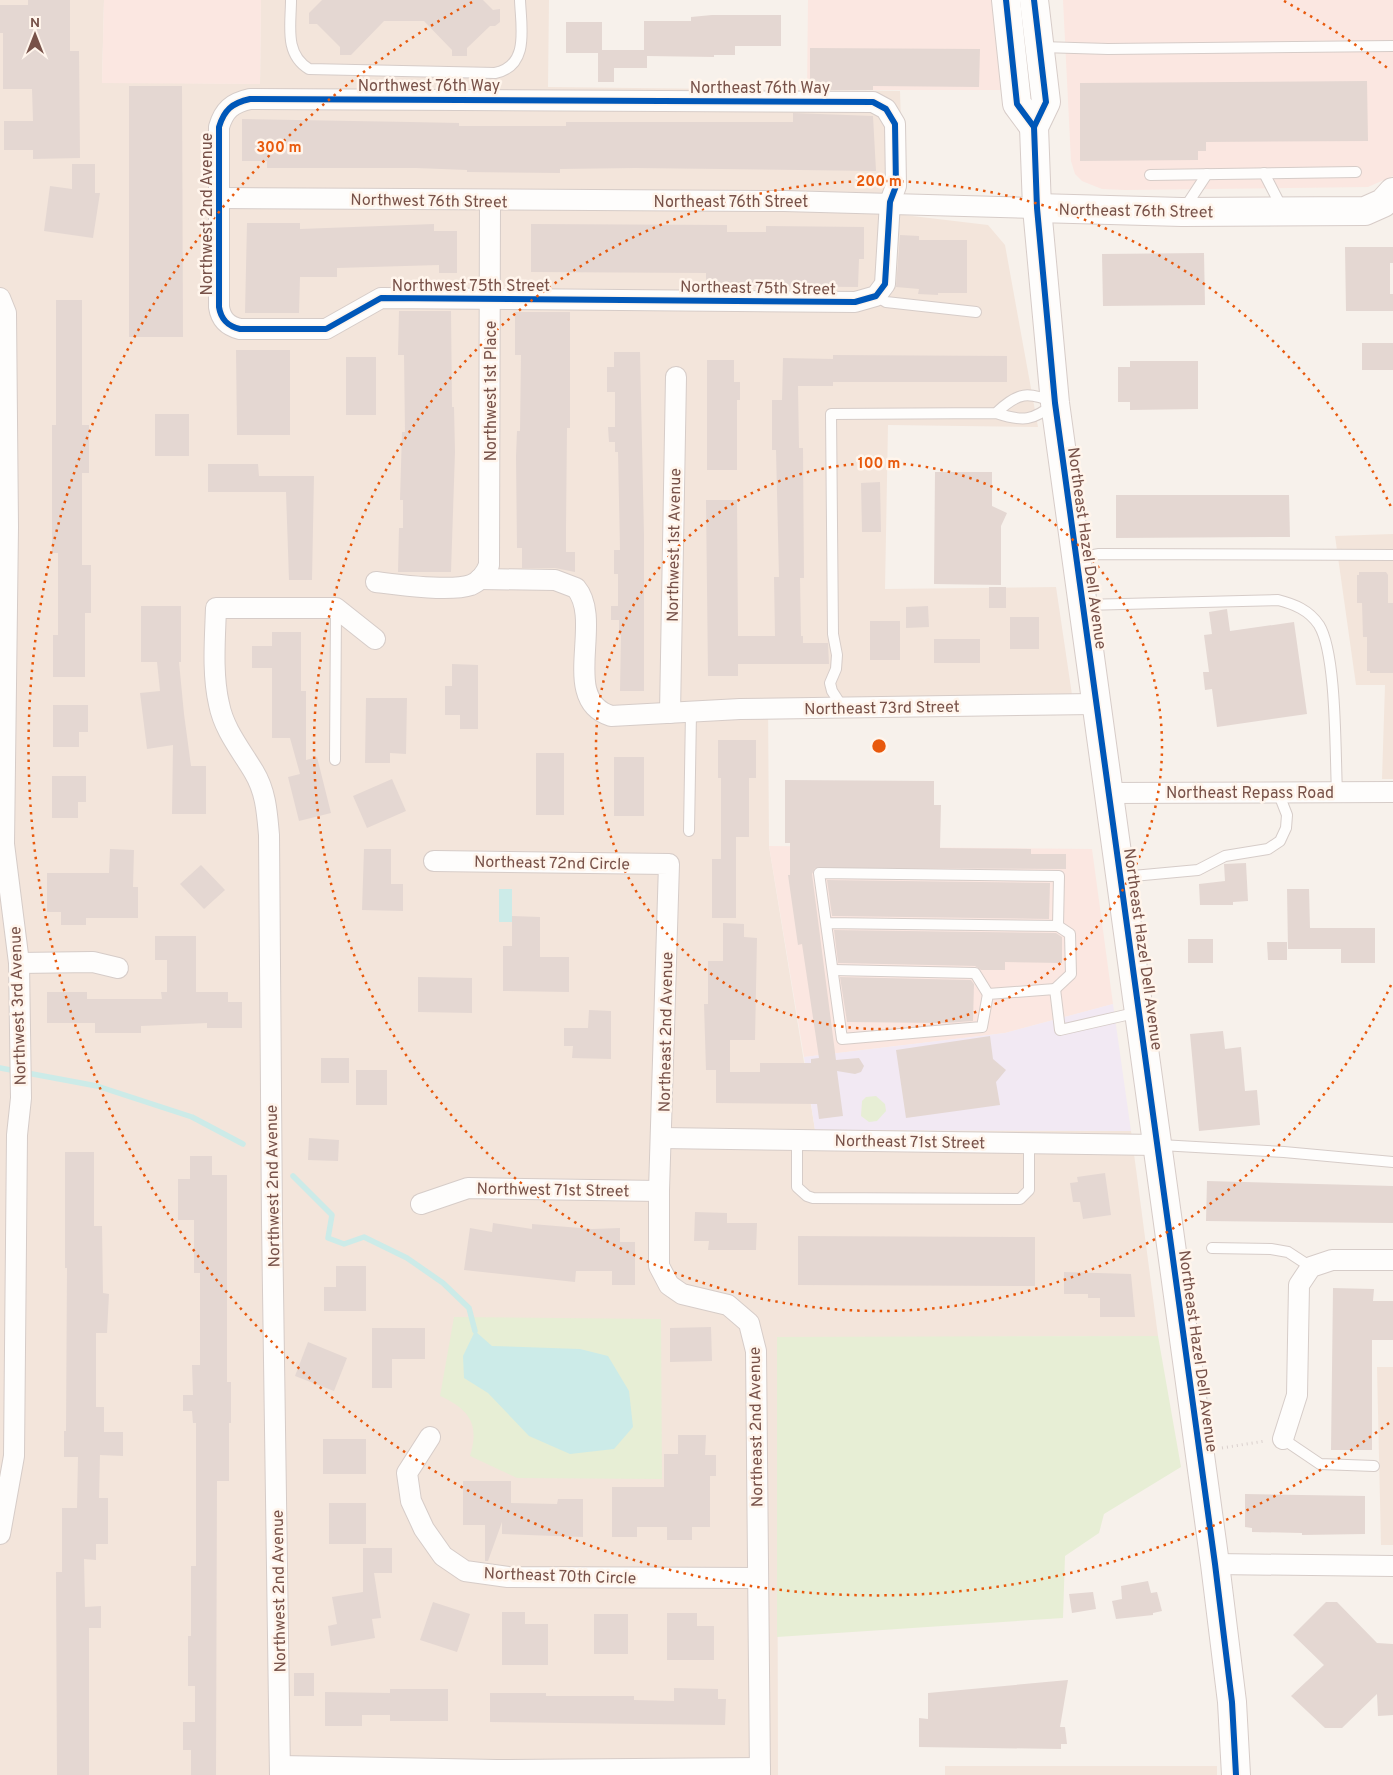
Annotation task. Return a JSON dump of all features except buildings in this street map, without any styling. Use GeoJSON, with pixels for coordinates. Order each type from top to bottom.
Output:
{"type":"FeatureCollection","features":[{"type":"Feature","properties":{"kind":"main road"},"geometry":{"type":"LineString","coordinates":[[1006,0],[1017,104],[1034,126]]}},
{"type":"Feature","properties":{"kind":"main road","name":"Northeast Hazel Dell Avenue"},"geometry":{"type":"LineString","coordinates":[[1034,0],[1046,102],[1034,126],[1037,208],[1055,403],[1107,793],[1215,1564],[1232,1702],[1236,1775]]}},
{"type":"Feature","properties":{"kind":"main road","name":"Northeast 76th Street"},"geometry":{"type":"LineString","coordinates":[[1037,208],[1182,212],[1364,211],[1376,208],[1392,198]]}},
{"type":"Feature","properties":{"kind":"street","name":"Northwest 76th Way"},"geometry":{"type":"LineString","coordinates":[[228,108],[238,101],[250,99],[631,100]]}},
{"type":"Feature","properties":{"kind":"street","name":"Northeast 76th Way"},"geometry":{"type":"LineString","coordinates":[[631,100],[867,101],[879,104],[893,118],[896,127],[896,186],[890,202]]}},
{"type":"Feature","properties":{"kind":"street","name":"Northwest 2nd Avenue"},"geometry":{"type":"LineString","coordinates":[[225,321],[219,307],[219,128],[222,117],[228,108]]}},
{"type":"Feature","properties":{"kind":"street","name":"Northwest 76th Street"},"geometry":{"type":"LineString","coordinates":[[220,198],[638,201]]}},
{"type":"Feature","properties":{"kind":"street","name":"Northwest 1st Place"},"geometry":{"type":"LineString","coordinates":[[480,579],[487,572],[491,556],[490,201]]}},
{"type":"Feature","properties":{"kind":"street","name":"Northeast 76th Street"},"geometry":{"type":"LineString","coordinates":[[638,201],[890,202],[1037,208]]}},
{"type":"Feature","properties":{"kind":"street"},"geometry":{"type":"LineString","coordinates":[[876,296],[885,284],[890,202]]}},
{"type":"Feature","properties":{"kind":"street","name":"Northeast 75th Street"},"geometry":{"type":"LineString","coordinates":[[638,300],[855,302],[876,296]]}},
{"type":"Feature","properties":{"kind":"street","name":"Northwest 3rd Avenue"},"geometry":{"type":"LineString","coordinates":[[0,298],[6,313],[4,844],[18,964],[21,1098],[8,1235],[7,1456],[0,1534]]}},
{"type":"Feature","properties":{"kind":"street","name":"Northwest 75th Street"},"geometry":{"type":"LineString","coordinates":[[225,321],[232,327],[240,329],[326,329],[381,298],[638,300]]}},
{"type":"Feature","properties":{"kind":"street","name":"Northwest 1st Avenue"},"geometry":{"type":"LineString","coordinates":[[670,712],[676,376]]}},
{"type":"Feature","properties":{"kind":"street","name":"Northeast 73rd Street"},"geometry":{"type":"LineString","coordinates":[[376,582],[462,587],[480,579],[555,580],[576,588],[584,607],[585,682],[587,693],[593,707],[611,716],[740,709],[1095,704]]}},
{"type":"Feature","properties":{"kind":"street","name":"Northwest 2nd Avenue"},"geometry":{"type":"LineString","coordinates":[[280,1770],[272,1211],[270,835],[266,800],[255,774],[230,736],[219,705],[216,668],[216,608],[336,608]]}},
{"type":"Feature","properties":{"kind":"street"},"geometry":{"type":"LineString","coordinates":[[336,608],[375,639]]}},
{"type":"Feature","properties":{"kind":"street","name":"Northeast Repass Road"},"geometry":{"type":"LineString","coordinates":[[1107,793],[1393,792]]}},
{"type":"Feature","properties":{"kind":"street","name":"Northeast 72nd Circle"},"geometry":{"type":"LineString","coordinates":[[434,861],[669,864]]}},
{"type":"Feature","properties":{"kind":"street","name":"Northeast 2nd Avenue"},"geometry":{"type":"LineString","coordinates":[[669,864],[659,1191],[659,1266],[669,1285],[682,1294],[728,1306],[748,1323],[756,1351],[760,1772]]}},
{"type":"Feature","properties":{"kind":"street"},"geometry":{"type":"LineString","coordinates":[[18,964],[93,962],[118,968]]}},
{"type":"Feature","properties":{"kind":"street","name":"Northeast 71st Street"},"geometry":{"type":"LineString","coordinates":[[662,1138],[1157,1145]]}},
{"type":"Feature","properties":{"kind":"street","name":"Northwest 71st Street"},"geometry":{"type":"LineString","coordinates":[[421,1204],[468,1188],[659,1191]]}},
{"type":"Feature","properties":{"kind":"street"},"geometry":{"type":"LineString","coordinates":[[1283,1439],[1297,1395],[1299,1285],[1311,1267],[1332,1260],[1393,1260]]}},
{"type":"Feature","properties":{"kind":"street","name":"Northeast 70th Circle"},"geometry":{"type":"LineString","coordinates":[[430,1437],[407,1474],[411,1501],[424,1529],[443,1556],[465,1571],[508,1577],[758,1578]]}},
{"type":"Feature","properties":{"kind":"street"},"geometry":{"type":"LineString","coordinates":[[1215,1564],[1393,1566]]}},
{"type":"Feature","properties":{"kind":"street"},"geometry":{"type":"LineString","coordinates":[[280,1770],[760,1772]]}},
{"type":"Feature","properties":{"kind":"lane"},"geometry":{"type":"LineString","coordinates":[[291,0],[292,50],[301,64],[309,69],[495,73],[510,68],[520,55],[520,0]]}},
{"type":"Feature","properties":{"kind":"lane"},"geometry":{"type":"LineString","coordinates":[[1040,47],[1108,49],[1393,46]]}},
{"type":"Feature","properties":{"kind":"lane"},"geometry":{"type":"LineString","coordinates":[[1150,175],[1356,172]]}},
{"type":"Feature","properties":{"kind":"lane"},"geometry":{"type":"LineString","coordinates":[[1264,173],[1283,211]]}},
{"type":"Feature","properties":{"kind":"lane"},"geometry":{"type":"LineString","coordinates":[[1182,212],[1207,174]]}},
{"type":"Feature","properties":{"kind":"lane"},"geometry":{"type":"LineString","coordinates":[[876,296],[886,302],[976,312]]}},
{"type":"Feature","properties":{"kind":"lane"},"geometry":{"type":"LineString","coordinates":[[842,708],[832,692],[830,683],[836,669],[837,655],[833,634],[831,414],[996,413],[1014,419],[1038,417],[1055,403],[1035,394],[1019,397],[1008,402],[996,413]]}},
{"type":"Feature","properties":{"kind":"lane"},"geometry":{"type":"LineString","coordinates":[[1076,558],[1100,554],[1393,555]]}},
{"type":"Feature","properties":{"kind":"lane"},"geometry":{"type":"LineString","coordinates":[[1082,605],[1278,600],[1293,604],[1308,612],[1326,639],[1332,690],[1337,792]]}},
{"type":"Feature","properties":{"kind":"lane"},"geometry":{"type":"LineString","coordinates":[[335,760],[336,608]]}},
{"type":"Feature","properties":{"kind":"lane"},"geometry":{"type":"LineString","coordinates":[[689,831],[691,712]]}},
{"type":"Feature","properties":{"kind":"lane"},"geometry":{"type":"LineString","coordinates":[[1120,877],[1198,870],[1225,856],[1268,849],[1280,841],[1286,828],[1287,815],[1278,792]]}},
{"type":"Feature","properties":{"kind":"lane"},"geometry":{"type":"LineString","coordinates":[[833,970],[975,973],[988,994],[982,1027],[842,1038],[819,873],[1058,876],[1058,926]]}},
{"type":"Feature","properties":{"kind":"lane"},"geometry":{"type":"LineString","coordinates":[[826,923],[1058,926],[1070,934],[1071,974],[1055,989],[988,994]]}},
{"type":"Feature","properties":{"kind":"lane"},"geometry":{"type":"LineString","coordinates":[[1055,989],[1060,1030],[1139,1012]]}},
{"type":"Feature","properties":{"kind":"lane"},"geometry":{"type":"LineString","coordinates":[[796,1140],[797,1187],[801,1193],[814,1198],[1020,1199],[1029,1190],[1029,1143]]}},
{"type":"Feature","properties":{"kind":"lane"},"geometry":{"type":"LineString","coordinates":[[1157,1145],[1284,1152],[1393,1162]]}},
{"type":"Feature","properties":{"kind":"lane"},"geometry":{"type":"LineString","coordinates":[[1212,1248],[1270,1249],[1288,1252],[1311,1267]]}},
{"type":"Feature","properties":{"kind":"lane"},"geometry":{"type":"LineString","coordinates":[[1283,1439],[1320,1464],[1374,1466]]}},
{"type":"Feature","properties":{"kind":"path"},"geometry":{"type":"LineString","coordinates":[[1199,1451],[1283,1439]]}},
{"type":"Feature","properties":{"kind":"shaded area"},"geometry":{"type":"Polygon","coordinates":[[[0,0],[104,0],[102,82],[260,84],[261,0],[549,0],[548,87],[900,91],[904,215],[988,225],[1005,245],[1038,427],[888,425],[885,589],[1056,587],[1072,695],[768,700],[769,846],[815,1130],[1131,1131],[1158,1336],[777,1338],[778,1775],[0,1775],[0,0]]]}},
{"type":"Feature","properties":{"kind":"shaded area"},"geometry":{"type":"Polygon","coordinates":[[[104,0],[261,0],[260,84],[102,83],[104,0]]]}},
{"type":"Feature","properties":{"kind":"shaded area"},"geometry":{"type":"Polygon","coordinates":[[[808,0],[996,0],[1004,90],[807,90],[808,0]]]}},
{"type":"Feature","properties":{"kind":"shaded area"},"geometry":{"type":"Polygon","coordinates":[[[1063,0],[1393,0],[1393,176],[1368,187],[1125,190],[1102,189],[1082,181],[1075,174],[1071,161],[1063,0]]]}},
{"type":"Feature","properties":{"kind":"shaded area"},"geometry":{"type":"Polygon","coordinates":[[[1393,534],[1393,779],[1382,779],[1385,685],[1356,685],[1335,536],[1393,534]]]}},
{"type":"Feature","properties":{"kind":"shaded area"},"geometry":{"type":"Polygon","coordinates":[[[769,846],[1092,849],[1113,1004],[1005,1033],[804,1057],[769,846]]]}},
{"type":"Feature","properties":{"kind":"shaded area"},"geometry":{"type":"Polygon","coordinates":[[[1113,1004],[1131,1131],[815,1130],[804,1057],[1005,1033],[1113,1004]]]}},
{"type":"Feature","properties":{"kind":"shaded area"},"geometry":{"type":"Polygon","coordinates":[[[1377,1367],[1393,1367],[1393,1545],[1381,1545],[1377,1367]]]}},
{"type":"Feature","properties":{"kind":"shaded area"},"geometry":{"type":"Polygon","coordinates":[[[945,1766],[1217,1766],[1217,1775],[945,1775],[945,1766]]]}},
{"type":"Feature","properties":{"kind":"green space"},"geometry":{"type":"Polygon","coordinates":[[[876,1096],[885,1104],[886,1111],[877,1121],[869,1122],[861,1116],[862,1101],[866,1097],[876,1096]]]}},
{"type":"Feature","properties":{"kind":"green space"},"geometry":{"type":"Polygon","coordinates":[[[454,1317],[661,1319],[662,1479],[517,1478],[470,1456],[474,1435],[470,1419],[458,1406],[440,1396],[454,1317]]]}},
{"type":"Feature","properties":{"kind":"green space"},"geometry":{"type":"Polygon","coordinates":[[[1158,1336],[1181,1467],[1104,1514],[1099,1533],[1065,1556],[1063,1618],[777,1637],[777,1337],[1158,1336]]]}},
{"type":"Feature","properties":{"kind":"water"},"geometry":{"type":"Polygon","coordinates":[[[499,889],[512,889],[512,922],[499,922],[499,889]]]}},
{"type":"Feature","properties":{"kind":"water"},"geometry":{"type":"Polygon","coordinates":[[[475,1331],[492,1346],[580,1349],[608,1356],[629,1391],[633,1427],[614,1449],[570,1454],[529,1436],[488,1393],[464,1378],[463,1356],[475,1331]]]}},
{"type":"Feature","properties":{"kind":"waterway"},"geometry":{"type":"LineString","coordinates":[[0,1068],[97,1086],[192,1117],[243,1144]]}},
{"type":"Feature","properties":{"kind":"waterway"},"geometry":{"type":"LineString","coordinates":[[293,1176],[332,1215],[328,1238],[344,1244],[364,1237],[407,1258],[443,1283],[469,1308],[475,1331]]}},
{"type":"Feature","properties":{"kind":"cycle path"},"geometry":{"type":"LineString","coordinates":[[1006,0],[1017,104],[1034,127]]}},
{"type":"Feature","properties":{"kind":"cycle path"},"geometry":{"type":"LineString","coordinates":[[1034,0],[1046,102],[1034,127],[1037,208],[1055,403],[1215,1564],[1232,1702],[1236,1775]]}},
{"type":"Feature","properties":{"kind":"cycle path"},"geometry":{"type":"LineString","coordinates":[[250,99],[873,102],[886,109],[895,124],[896,186],[890,202],[885,284],[876,296],[855,302],[381,298],[326,329],[240,329],[226,322],[221,316],[219,307],[219,127],[223,116],[230,108],[250,99]]}}]}
